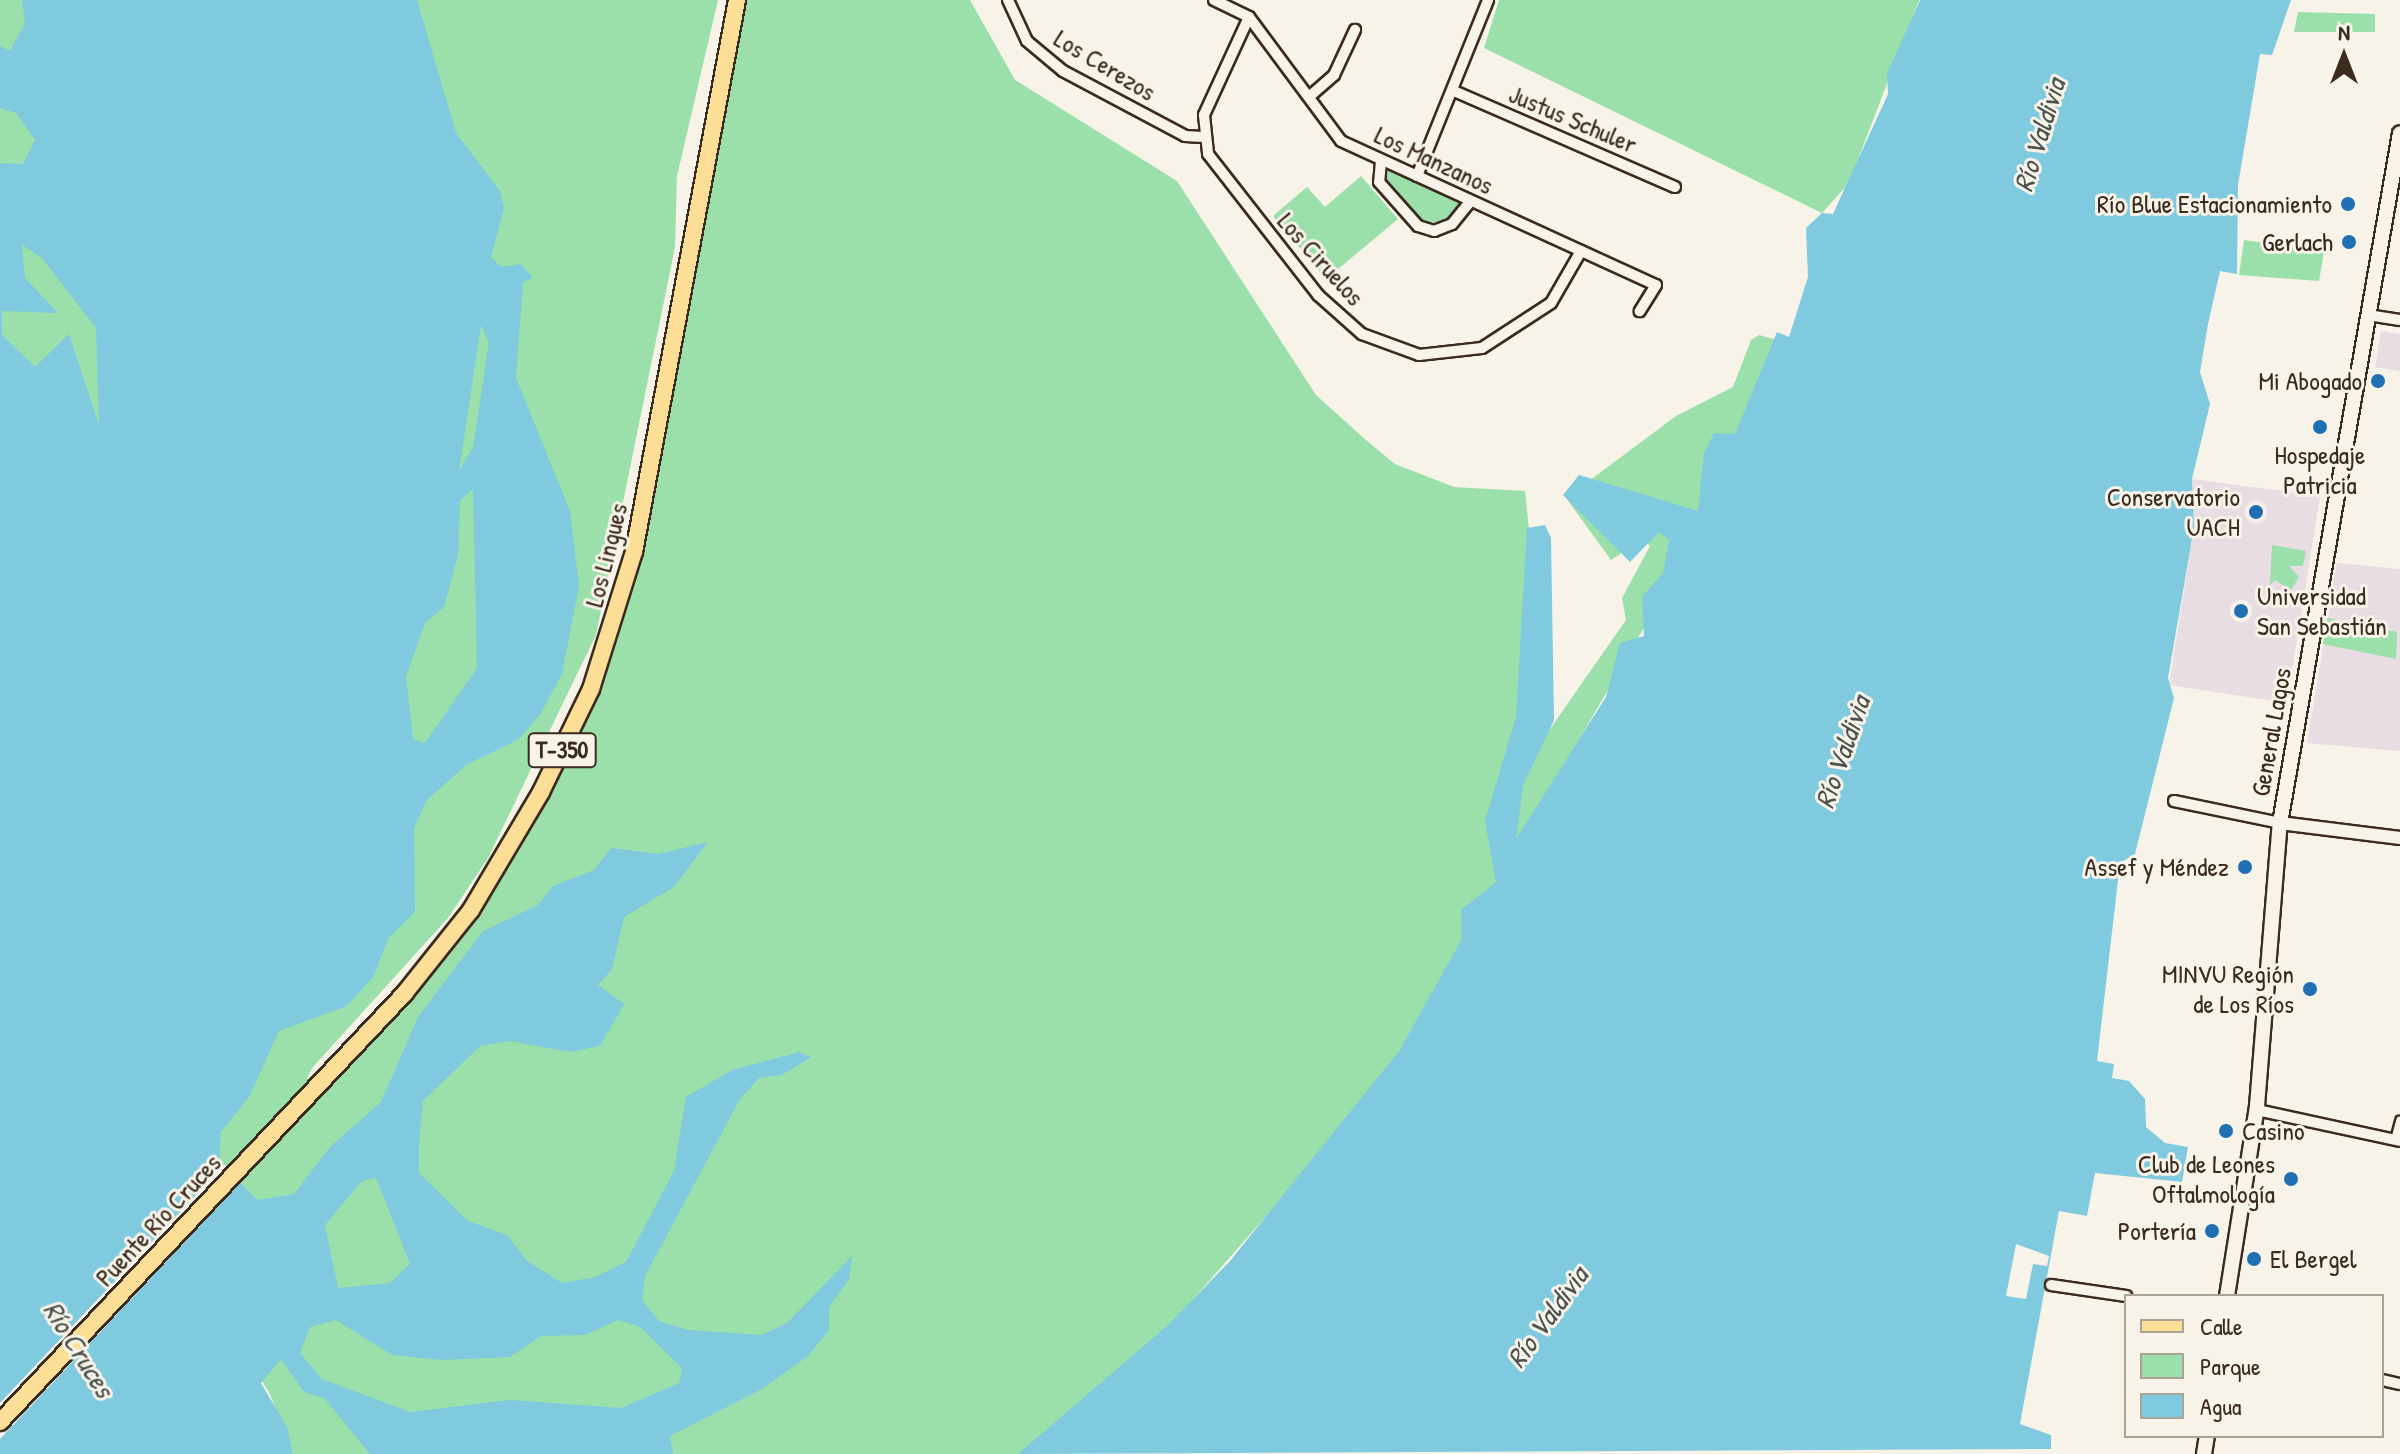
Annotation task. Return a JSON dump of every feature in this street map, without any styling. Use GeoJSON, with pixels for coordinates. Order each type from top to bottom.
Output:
{"type":"FeatureCollection","features":[{"type":"Feature","properties":{"kind":"main road","name":"Los Lingues"},"geometry":{"type":"LineString","coordinates":[[350,1051],[427,966],[498,870],[577,722],[603,655],[642,517],[737,0]]}},
{"type":"Feature","properties":{"kind":"main road","name":"General Lagos"},"geometry":{"type":"LineString","coordinates":[[2227,1294],[2257,1110],[2280,823],[2400,133]]}},
{"type":"Feature","properties":{"kind":"main road","name":"Puente Río Cruces"},"geometry":{"type":"LineString","coordinates":[[0,1422],[350,1051]]}},
{"type":"Feature","properties":{"kind":"street","name":"Los Cerezos"},"geometry":{"type":"LineString","coordinates":[[1008,0],[1027,41],[1063,71],[1185,136],[1203,137]]}},
{"type":"Feature","properties":{"kind":"street","name":"Los Manzanos"},"geometry":{"type":"LineString","coordinates":[[1214,0],[1249,17],[1341,141],[1656,285],[1640,311]]}},
{"type":"Feature","properties":{"kind":"street"},"geometry":{"type":"LineString","coordinates":[[1417,176],[1454,91],[1488,0]]}},
{"type":"Feature","properties":{"kind":"street"},"geometry":{"type":"LineString","coordinates":[[1203,137],[1204,115],[1249,17]]}},
{"type":"Feature","properties":{"kind":"street"},"geometry":{"type":"LineString","coordinates":[[1310,96],[1334,75],[1355,30]]}},
{"type":"Feature","properties":{"kind":"street","name":"Justus Schuler"},"geometry":{"type":"LineString","coordinates":[[1454,91],[1675,187]]}},
{"type":"Feature","properties":{"kind":"street","name":"Los Ciruelos"},"geometry":{"type":"LineString","coordinates":[[1203,137],[1221,177],[1318,295],[1362,334],[1397,349],[1458,355],[1508,336],[1551,303],[1581,251]]}},
{"type":"Feature","properties":{"kind":"street"},"geometry":{"type":"LineString","coordinates":[[1381,161],[1379,182],[1418,226],[1434,231],[1452,224],[1470,202]]}},
{"type":"Feature","properties":{"kind":"street"},"geometry":{"type":"LineString","coordinates":[[2368,315],[2400,320]]}},
{"type":"Feature","properties":{"kind":"street"},"geometry":{"type":"LineString","coordinates":[[2174,801],[2280,823],[2400,838]]}},
{"type":"Feature","properties":{"kind":"street"},"geometry":{"type":"LineString","coordinates":[[2257,1110],[2398,1140],[2400,1121]]}},
{"type":"Feature","properties":{"kind":"street"},"geometry":{"type":"LineString","coordinates":[[2051,1285],[2124,1296]]}},
{"type":"Feature","properties":{"kind":"shaded area"},"geometry":{"type":"Polygon","coordinates":[[[2381,331],[2400,334],[2400,371],[2375,367],[2381,331]]]}},
{"type":"Feature","properties":{"kind":"shaded area","name":"Universidad San Sebastián"},"geometry":{"type":"Polygon","coordinates":[[[2192,479],[2320,496],[2287,703],[2169,685],[2194,527],[2192,479]]]}},
{"type":"Feature","properties":{"kind":"shaded area","name":"Universidad San Sebastián"},"geometry":{"type":"Polygon","coordinates":[[[2337,563],[2400,569],[2400,751],[2307,743],[2337,563]]]}},
{"type":"Feature","properties":{"kind":"green space"},"geometry":{"type":"Polygon","coordinates":[[[0,0],[718,0],[677,176],[675,247],[596,635],[488,858],[448,918],[313,1067],[307,1078],[317,1089],[510,853],[612,628],[734,0],[970,0],[1015,80],[1177,181],[1316,395],[1367,441],[1395,464],[1454,487],[1525,491],[1550,729],[1626,620],[1622,598],[1650,546],[1643,539],[1611,560],[1566,498],[1676,416],[1733,387],[1751,340],[1759,335],[1777,340],[1719,498],[1399,1051],[1316,1159],[1152,1346],[1023,1454],[293,1454],[270,1394],[0,952],[0,0]]]}},
{"type":"Feature","properties":{"kind":"green space"},"geometry":{"type":"Polygon","coordinates":[[[1499,0],[1919,0],[1849,183],[1822,213],[1484,48],[1499,0]]]}},
{"type":"Feature","properties":{"kind":"green space"},"geometry":{"type":"Polygon","coordinates":[[[2298,12],[2375,14],[2375,32],[2294,32],[2298,12]]]}},
{"type":"Feature","properties":{"kind":"green space"},"geometry":{"type":"Polygon","coordinates":[[[1384,169],[1463,204],[1449,222],[1417,222],[1380,176],[1384,169]]]}},
{"type":"Feature","properties":{"kind":"green space"},"geometry":{"type":"Polygon","coordinates":[[[1361,176],[1398,219],[1326,279],[1273,216],[1307,187],[1325,207],[1361,176]]]}},
{"type":"Feature","properties":{"kind":"green space"},"geometry":{"type":"Polygon","coordinates":[[[2244,240],[2324,252],[2319,281],[2239,275],[2244,240]]]}},
{"type":"Feature","properties":{"kind":"green space"},"geometry":{"type":"Polygon","coordinates":[[[2272,545],[2306,551],[2303,566],[2289,566],[2299,577],[2291,590],[2275,580],[2270,585],[2272,545]]]}},
{"type":"Feature","properties":{"kind":"green space"},"geometry":{"type":"Polygon","coordinates":[[[2327,618],[2397,632],[2396,659],[2323,644],[2327,618]]]}},
{"type":"Feature","properties":{"kind":"water","name":"Río Cruces"},"geometry":{"type":"Polygon","coordinates":[[[22,0],[417,0],[456,133],[500,191],[504,208],[491,257],[501,267],[521,264],[533,278],[523,282],[516,378],[570,511],[579,586],[562,674],[541,713],[519,739],[466,765],[427,800],[414,828],[415,912],[388,939],[373,977],[347,1006],[279,1031],[249,1097],[221,1132],[219,1162],[257,1200],[294,1194],[330,1147],[381,1102],[418,1017],[483,931],[538,905],[553,886],[594,870],[611,848],[658,854],[708,842],[674,887],[624,917],[612,969],[598,985],[624,1004],[600,1046],[570,1052],[510,1041],[480,1046],[423,1101],[419,1143],[419,1173],[468,1221],[507,1235],[527,1261],[562,1283],[595,1277],[626,1262],[674,1171],[686,1097],[732,1070],[799,1052],[811,1057],[782,1075],[759,1078],[740,1099],[645,1276],[642,1300],[659,1321],[688,1330],[762,1335],[787,1323],[852,1256],[849,1279],[829,1307],[829,1330],[808,1356],[762,1389],[670,1436],[673,1454],[370,1454],[324,1398],[304,1392],[281,1359],[261,1383],[287,1427],[293,1454],[0,1454],[0,163],[23,164],[35,140],[16,113],[0,108],[0,46],[10,51],[25,23],[22,0]],[[22,245],[25,278],[58,313],[2,311],[2,335],[35,367],[69,334],[99,425],[96,328],[42,258],[22,245]],[[481,325],[459,471],[473,447],[489,343],[481,325]],[[473,489],[460,501],[458,555],[444,607],[425,623],[406,677],[413,739],[425,743],[477,668],[473,489]],[[376,1178],[362,1181],[325,1225],[338,1288],[390,1283],[410,1264],[376,1178]],[[336,1320],[310,1327],[300,1353],[322,1379],[410,1412],[510,1400],[621,1408],[679,1383],[682,1368],[640,1327],[618,1320],[585,1335],[541,1336],[510,1357],[442,1360],[392,1355],[336,1320]]]}},
{"type":"Feature","properties":{"kind":"water","name":"Río Valdivia"},"geometry":{"type":"Polygon","coordinates":[[[1920,0],[2291,0],[2272,55],[2260,54],[2238,185],[2237,274],[2220,271],[2208,324],[2200,372],[2210,404],[2192,479],[2194,527],[2168,678],[2174,698],[2135,854],[2120,863],[2097,1061],[2114,1064],[2112,1078],[2129,1081],[2145,1099],[2146,1127],[2165,1143],[2188,1147],[2182,1182],[2095,1173],[2087,1216],[2059,1211],[2020,1424],[2051,1435],[2051,1449],[1018,1454],[1167,1326],[1230,1261],[1399,1051],[1462,939],[1461,910],[1496,882],[1485,821],[1516,717],[1527,528],[1545,525],[1551,538],[1554,720],[1523,786],[1516,839],[1606,697],[1620,643],[1644,636],[1642,597],[1663,573],[1669,540],[1659,532],[1630,562],[1563,495],[1579,475],[1698,511],[1704,453],[1714,433],[1735,434],[1777,332],[1789,337],[1808,277],[1806,228],[1822,213],[1833,214],[1888,94],[1887,74],[1920,0]]]}},
{"type":"Feature","properties":{"kind":"pier"},"geometry":{"type":"Polygon","coordinates":[[[225,1164],[240,1183],[0,1439],[0,1403],[225,1164]]]}},
{"type":"Feature","properties":{"kind":"pier"},"geometry":{"type":"Polygon","coordinates":[[[2016,1244],[2049,1256],[2047,1266],[2033,1264],[2026,1299],[2006,1296],[2016,1244]]]}},
{"type":"Feature","properties":{"kind":"place","name":"Río Blue Estacionamiento"},"geometry":{"type":"Point","coordinates":[2348,204]}},
{"type":"Feature","properties":{"kind":"place","name":"Gerlach"},"geometry":{"type":"Point","coordinates":[2349,242]}},
{"type":"Feature","properties":{"kind":"place","name":"Mi Abogado"},"geometry":{"type":"Point","coordinates":[2378,381]}},
{"type":"Feature","properties":{"kind":"place","name":"Hospedaje Patricia"},"geometry":{"type":"Point","coordinates":[2320,427]}},
{"type":"Feature","properties":{"kind":"place","name":"Conservatorio UACH"},"geometry":{"type":"Point","coordinates":[2256,512]}},
{"type":"Feature","properties":{"kind":"place","name":"Universidad San Sebastián"},"geometry":{"type":"Point","coordinates":[2241,611]}},
{"type":"Feature","properties":{"kind":"place","name":"Assef y Méndez"},"geometry":{"type":"Point","coordinates":[2245,867]}},
{"type":"Feature","properties":{"kind":"place","name":"MINVU Región de Los Ríos"},"geometry":{"type":"Point","coordinates":[2310,989]}},
{"type":"Feature","properties":{"kind":"place","name":"Casino"},"geometry":{"type":"Point","coordinates":[2226,1131]}},
{"type":"Feature","properties":{"kind":"place","name":"Club de Leones Oftalmología"},"geometry":{"type":"Point","coordinates":[2291,1179]}},
{"type":"Feature","properties":{"kind":"place","name":"Portería"},"geometry":{"type":"Point","coordinates":[2212,1231]}},
{"type":"Feature","properties":{"kind":"place","name":"El Bergel"},"geometry":{"type":"Point","coordinates":[2254,1259]}}]}
